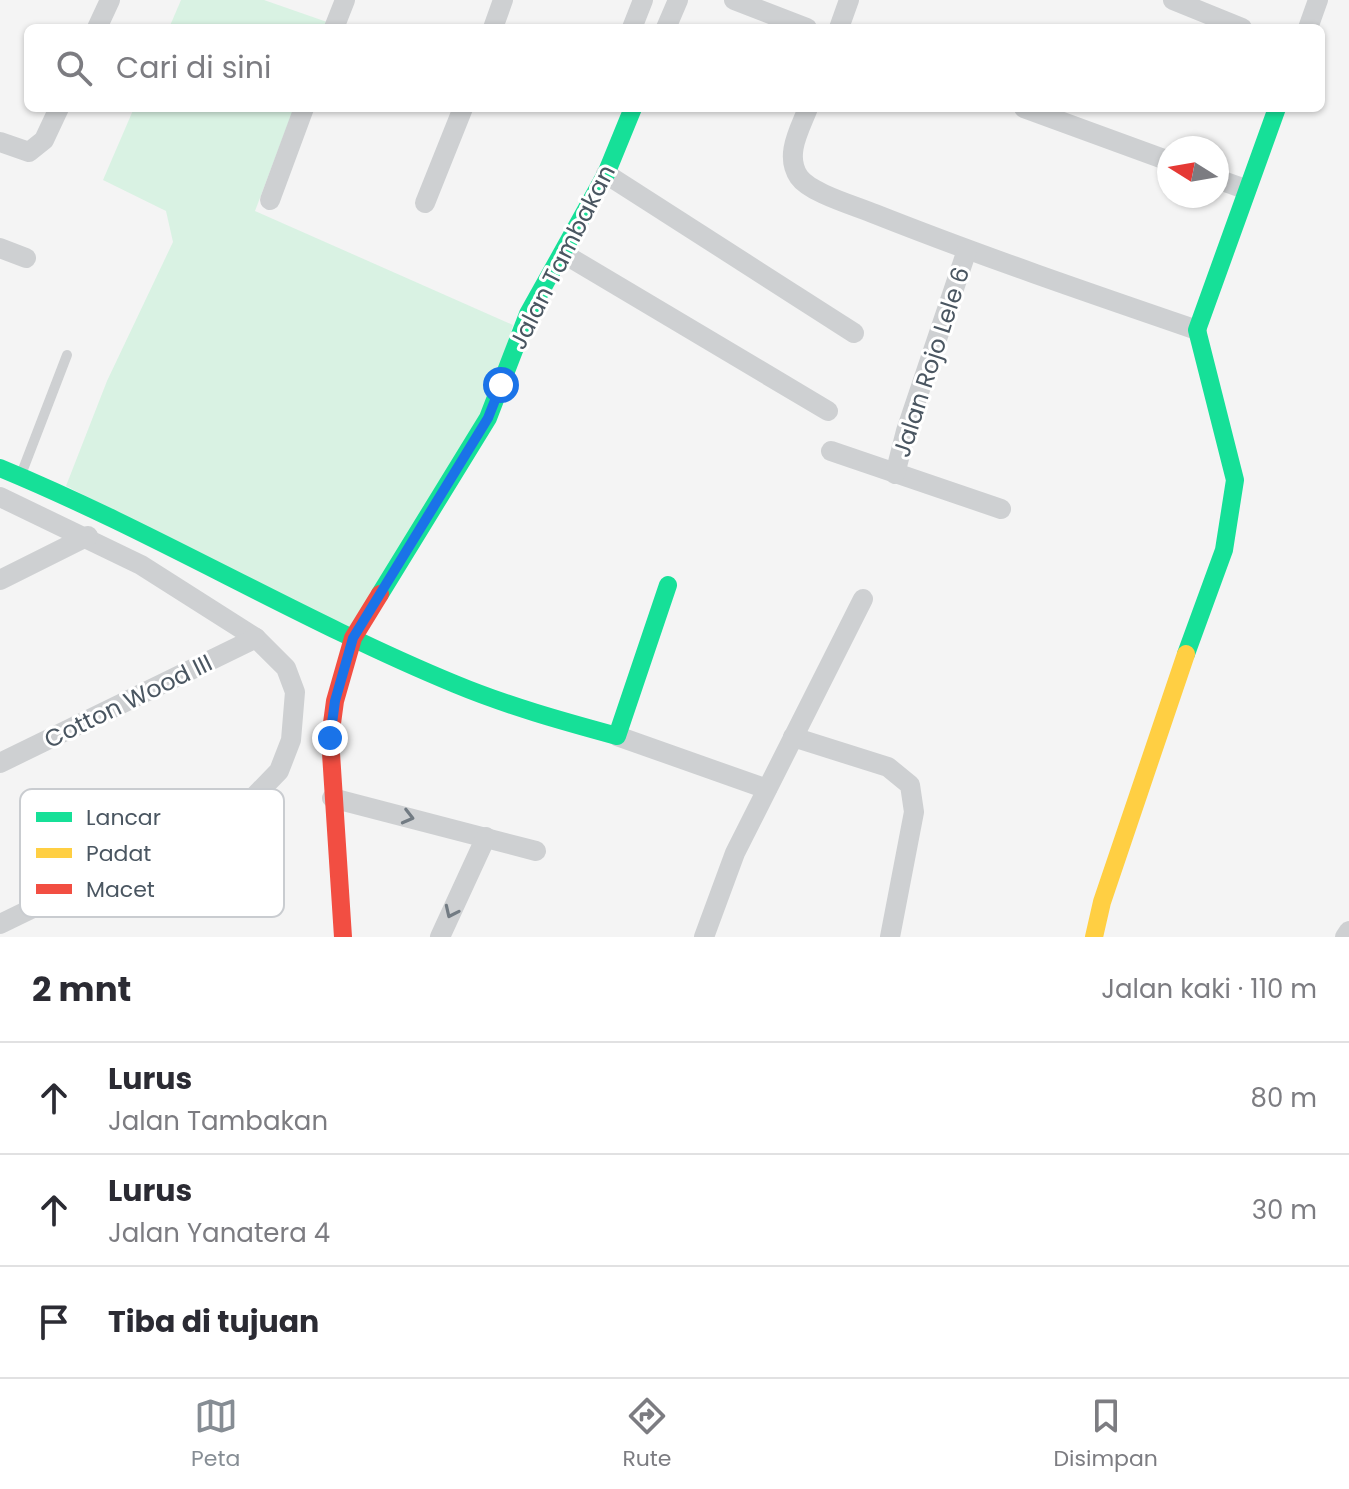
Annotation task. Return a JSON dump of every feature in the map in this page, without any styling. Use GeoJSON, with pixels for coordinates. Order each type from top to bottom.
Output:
{"type":"FeatureCollection","features":[{"type":"Feature","properties":{"kind":"street"},"geometry":{"type":"LineString","coordinates":[[99,24],[110,0]]}},
{"type":"Feature","properties":{"kind":"street"},"geometry":{"type":"LineString","coordinates":[[336,24],[345,0]]}},
{"type":"Feature","properties":{"kind":"street"},"geometry":{"type":"LineString","coordinates":[[494,24],[503,0]]}},
{"type":"Feature","properties":{"kind":"street"},"geometry":{"type":"LineString","coordinates":[[634,24],[643,0]]}},
{"type":"Feature","properties":{"kind":"street"},"geometry":{"type":"LineString","coordinates":[[668,24],[678,0]]}},
{"type":"Feature","properties":{"kind":"street"},"geometry":{"type":"LineString","coordinates":[[734,0],[797,24]]}},
{"type":"Feature","properties":{"kind":"street"},"geometry":{"type":"LineString","coordinates":[[840,24],[849,0]]}},
{"type":"Feature","properties":{"kind":"street"},"geometry":{"type":"LineString","coordinates":[[1173,0],[1232,24]]}},
{"type":"Feature","properties":{"kind":"street"},"geometry":{"type":"LineString","coordinates":[[1309,24],[1318,0]]}},
{"type":"Feature","properties":{"kind":"street"},"geometry":{"type":"LineString","coordinates":[[0,142],[29,152],[44,140],[57,112]]}},
{"type":"Feature","properties":{"kind":"street"},"geometry":{"type":"LineString","coordinates":[[270,200],[303,112]]}},
{"type":"Feature","properties":{"kind":"street"},"geometry":{"type":"LineString","coordinates":[[425,203],[461,112]]}},
{"type":"Feature","properties":{"kind":"street"},"geometry":{"type":"LineString","coordinates":[[806,112],[794,145],[792,163],[800,179],[826,194],[967,250],[1197,330]]}},
{"type":"Feature","properties":{"kind":"street"},"geometry":{"type":"LineString","coordinates":[[1035,112],[1157,157]]}},
{"type":"Feature","properties":{"kind":"street"},"geometry":{"type":"LineString","coordinates":[[1094,937],[1102,902],[1167,706],[1207,602],[1231,509],[1235,480],[1229,444],[1204,368],[1197,330],[1245,189],[1275,112]]}},
{"type":"Feature","properties":{"kind":"street","name":"Jalan Tambakan"},"geometry":{"type":"LineString","coordinates":[[343,937],[332,798],[331,726],[353,638],[488,418],[528,314],[606,174],[626,114]]}},
{"type":"Feature","properties":{"kind":"street"},"geometry":{"type":"LineString","coordinates":[[606,174],[854,333]]}},
{"type":"Feature","properties":{"kind":"street"},"geometry":{"type":"LineString","coordinates":[[1229,183],[1245,189]]}},
{"type":"Feature","properties":{"kind":"street"},"geometry":{"type":"LineString","coordinates":[[0,248],[26,258]]}},
{"type":"Feature","properties":{"kind":"street","name":"Jalan Rojo Lele 6"},"geometry":{"type":"LineString","coordinates":[[895,474],[906,431],[967,250]]}},
{"type":"Feature","properties":{"kind":"street"},"geometry":{"type":"LineString","coordinates":[[564,254],[828,411]]}},
{"type":"Feature","properties":{"kind":"street","name":"Jalan Rojo Lele 6"},"geometry":{"type":"LineString","coordinates":[[831,451],[1001,509]]}},
{"type":"Feature","properties":{"kind":"street"},"geometry":{"type":"LineString","coordinates":[[0,468],[138,526],[435,678],[580,727],[617,736],[767,789]]}},
{"type":"Feature","properties":{"kind":"street"},"geometry":{"type":"LineString","coordinates":[[0,497],[88,536],[141,565],[256,638],[286,668],[295,692],[291,740],[279,771],[264,789]]}},
{"type":"Feature","properties":{"kind":"street"},"geometry":{"type":"LineString","coordinates":[[0,580],[88,536]]}},
{"type":"Feature","properties":{"kind":"street"},"geometry":{"type":"LineString","coordinates":[[617,736],[668,585]]}},
{"type":"Feature","properties":{"kind":"street"},"geometry":{"type":"LineString","coordinates":[[709,935],[735,853],[863,599]]}},
{"type":"Feature","properties":{"kind":"street","name":"Cotton Wood III"},"geometry":{"type":"LineString","coordinates":[[0,763],[256,638]]}},
{"type":"Feature","properties":{"kind":"street"},"geometry":{"type":"LineString","coordinates":[[793,737],[888,767],[910,785],[914,812],[890,937]]}},
{"type":"Feature","properties":{"kind":"street"},"geometry":{"type":"LineString","coordinates":[[332,798],[536,851]]}},
{"type":"Feature","properties":{"kind":"street"},"geometry":{"type":"LineString","coordinates":[[440,937],[486,837]]}},
{"type":"Feature","properties":{"kind":"street"},"geometry":{"type":"LineString","coordinates":[[0,924],[20,914]]}},
{"type":"Feature","properties":{"kind":"street"},"geometry":{"type":"LineString","coordinates":[[1345,937],[1349,931]]}},
{"type":"Feature","properties":{"kind":"lane"},"geometry":{"type":"LineString","coordinates":[[20,476],[67,355]]}},
{"type":"Feature","properties":{"kind":"green space"},"geometry":{"type":"Polygon","coordinates":[[[181,0],[264,0],[327,22],[326,24],[171,24],[181,0]]]}},
{"type":"Feature","properties":{"kind":"green space"},"geometry":{"type":"Polygon","coordinates":[[[132,112],[292,112],[255,211],[513,325],[490,397],[353,631],[66,486],[107,381],[173,242],[166,211],[103,180],[132,112]]]}},
{"type":"Feature","properties":{"kind":"traffic: fast"},"geometry":{"type":"LineString","coordinates":[[380,594],[488,418],[528,314],[606,174],[631,112]]}},
{"type":"Feature","properties":{"kind":"traffic: fast"},"geometry":{"type":"LineString","coordinates":[[1186,654],[1224,550],[1235,480],[1197,330],[1276,112]]}},
{"type":"Feature","properties":{"kind":"traffic: fast"},"geometry":{"type":"LineString","coordinates":[[0,468],[115,520],[397,659],[495,699],[617,736],[668,585]]}},
{"type":"Feature","properties":{"kind":"traffic: slow"},"geometry":{"type":"LineString","coordinates":[[1094,937],[1102,902],[1186,654]]}},
{"type":"Feature","properties":{"kind":"traffic: jam"},"geometry":{"type":"LineString","coordinates":[[343,937],[330,738],[335,701],[353,638],[380,594]]}},
{"type":"Feature","properties":{"kind":"route"},"geometry":{"type":"LineString","coordinates":[[330,738],[335,701],[353,638],[488,418],[501,385]]}}]}
